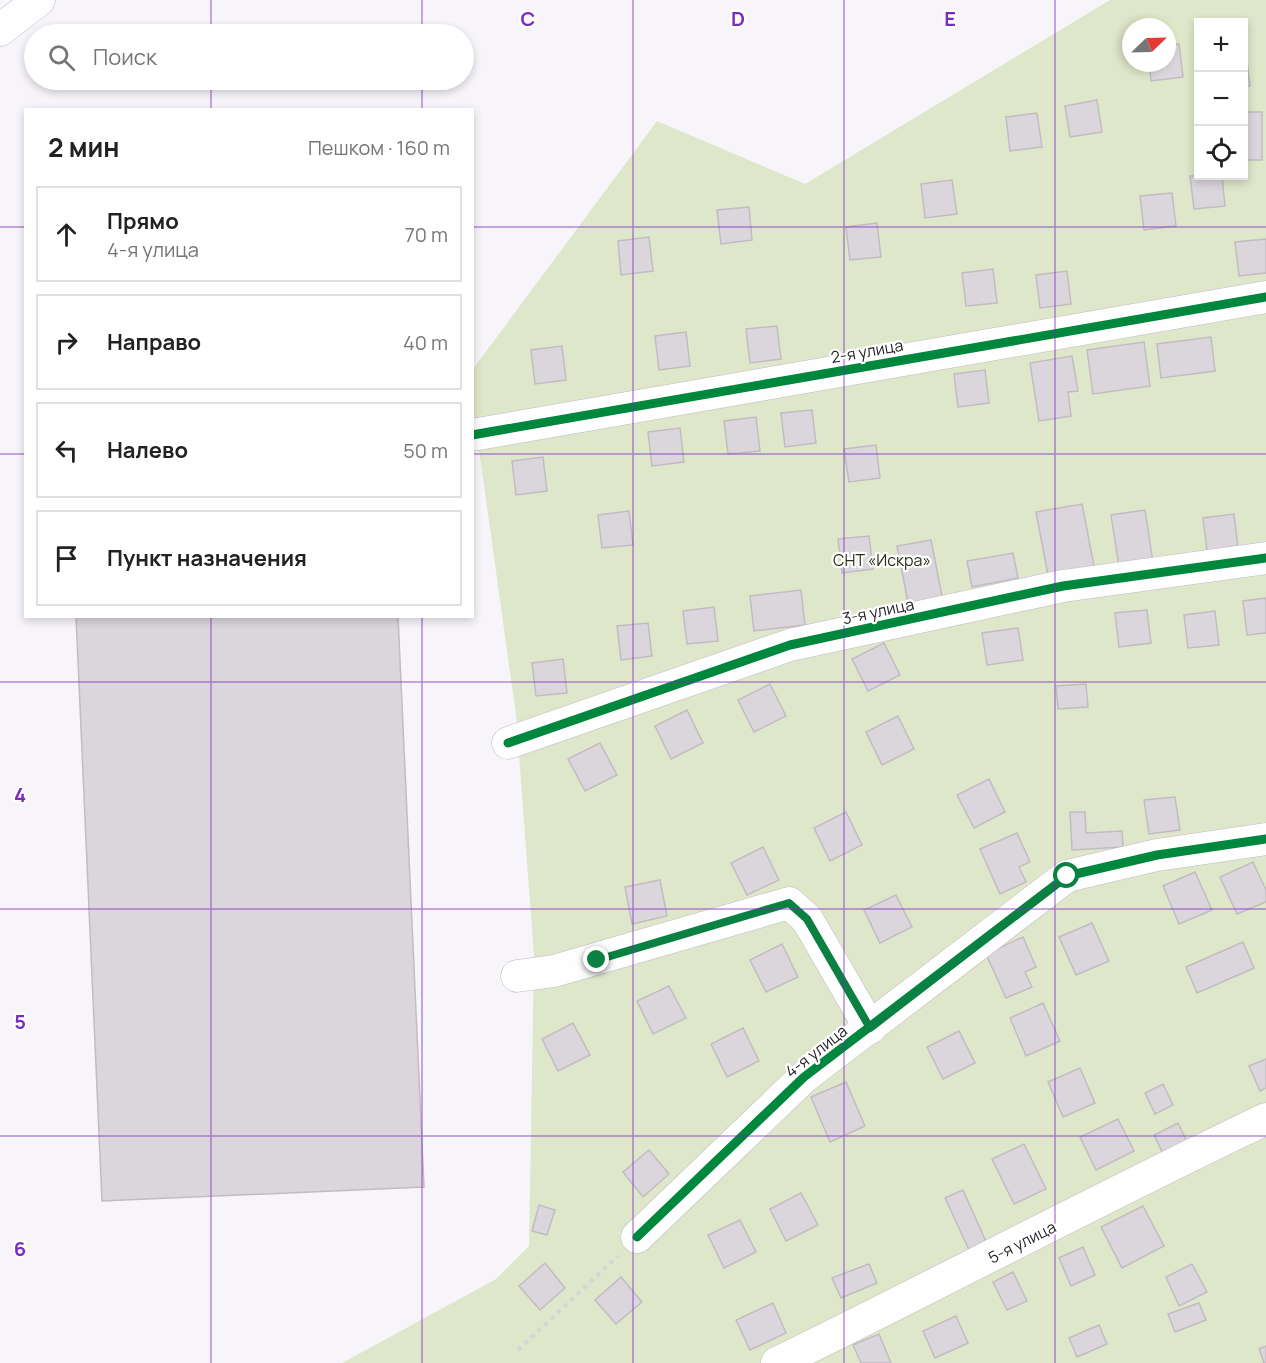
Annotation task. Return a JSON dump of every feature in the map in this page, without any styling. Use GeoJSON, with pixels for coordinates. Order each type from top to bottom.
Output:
{"type":"FeatureCollection","features":[{"type":"Feature","properties":{"kind":"street"},"geometry":{"type":"LineString","coordinates":[[0,30],[39,0]]}},
{"type":"Feature","properties":{"kind":"street","name":"2-я улица"},"geometry":{"type":"LineString","coordinates":[[474,435],[1266,297]]}},
{"type":"Feature","properties":{"kind":"street","name":"3-я улица"},"geometry":{"type":"LineString","coordinates":[[508,743],[790,645],[1063,586],[1266,558]]}},
{"type":"Feature","properties":{"kind":"street","name":"4-я улица"},"geometry":{"type":"LineString","coordinates":[[637,1237],[804,1077],[1067,876],[1158,855],[1266,839]]}},
{"type":"Feature","properties":{"kind":"street"},"geometry":{"type":"LineString","coordinates":[[517,976],[554,971],[597,960],[789,903],[807,919],[870,1028]]}},
{"type":"Feature","properties":{"kind":"street","name":"5-я улица"},"geometry":{"type":"LineString","coordinates":[[777,1363],[937,1286],[1168,1165],[1266,1119]]}},
{"type":"Feature","properties":{"kind":"path"},"geometry":{"type":"LineString","coordinates":[[518,1350],[637,1237]]}},
{"type":"Feature","properties":{"kind":"green space","name":"СНТ «Искра»"},"geometry":{"type":"Polygon","coordinates":[[[1110,0],[1266,0],[1266,1363],[342,1363],[496,1279],[529,1246],[534,956],[516,715],[474,414],[474,368],[657,121],[805,184],[1110,0]]]}},
{"type":"Feature","properties":{"kind":"building"},"geometry":{"type":"Polygon","coordinates":[[[1176,44],[1179,44],[1183,77],[1151,81],[1150,72],[1176,72],[1176,44]]]}},
{"type":"Feature","properties":{"kind":"building"},"geometry":{"type":"Polygon","coordinates":[[[1097,100],[1102,132],[1070,137],[1065,106],[1097,100]]]}},
{"type":"Feature","properties":{"kind":"building"},"geometry":{"type":"Polygon","coordinates":[[[1248,112],[1262,112],[1262,160],[1248,160],[1248,112]]]}},
{"type":"Feature","properties":{"kind":"building"},"geometry":{"type":"Polygon","coordinates":[[[1037,113],[1042,147],[1010,151],[1006,117],[1037,113]]]}},
{"type":"Feature","properties":{"kind":"building"},"geometry":{"type":"Polygon","coordinates":[[[1190,176],[1194,176],[1194,180],[1222,180],[1225,206],[1194,209],[1190,176]]]}},
{"type":"Feature","properties":{"kind":"building"},"geometry":{"type":"Polygon","coordinates":[[[952,180],[957,214],[925,218],[921,184],[952,180]]]}},
{"type":"Feature","properties":{"kind":"building"},"geometry":{"type":"Polygon","coordinates":[[[1172,193],[1176,226],[1144,230],[1140,196],[1172,193]]]}},
{"type":"Feature","properties":{"kind":"building"},"geometry":{"type":"Polygon","coordinates":[[[749,207],[752,240],[721,244],[717,210],[749,207]]]}},
{"type":"Feature","properties":{"kind":"building"},"geometry":{"type":"Polygon","coordinates":[[[877,223],[881,257],[850,260],[846,227],[877,223]]]}},
{"type":"Feature","properties":{"kind":"building"},"geometry":{"type":"Polygon","coordinates":[[[649,237],[653,271],[621,275],[618,241],[649,237]]]}},
{"type":"Feature","properties":{"kind":"building"},"geometry":{"type":"Polygon","coordinates":[[[1266,239],[1266,273],[1239,276],[1235,242],[1266,239]]]}},
{"type":"Feature","properties":{"kind":"building"},"geometry":{"type":"Polygon","coordinates":[[[993,269],[997,303],[966,306],[962,273],[993,269]]]}},
{"type":"Feature","properties":{"kind":"building"},"geometry":{"type":"Polygon","coordinates":[[[1067,271],[1071,304],[1040,308],[1036,275],[1067,271]]]}},
{"type":"Feature","properties":{"kind":"building"},"geometry":{"type":"Polygon","coordinates":[[[777,326],[781,359],[750,363],[746,329],[777,326]]]}},
{"type":"Feature","properties":{"kind":"building"},"geometry":{"type":"Polygon","coordinates":[[[686,332],[690,366],[659,370],[655,336],[686,332]]]}},
{"type":"Feature","properties":{"kind":"building"},"geometry":{"type":"Polygon","coordinates":[[[1211,337],[1215,371],[1161,378],[1157,344],[1211,337]]]}},
{"type":"Feature","properties":{"kind":"building"},"geometry":{"type":"Polygon","coordinates":[[[1144,342],[1150,386],[1093,394],[1087,350],[1144,342]]]}},
{"type":"Feature","properties":{"kind":"building"},"geometry":{"type":"Polygon","coordinates":[[[562,346],[566,380],[535,384],[531,350],[562,346]]]}},
{"type":"Feature","properties":{"kind":"building"},"geometry":{"type":"Polygon","coordinates":[[[1072,356],[1078,391],[1068,392],[1071,416],[1039,421],[1030,363],[1072,356]]]}},
{"type":"Feature","properties":{"kind":"building"},"geometry":{"type":"Polygon","coordinates":[[[985,370],[989,403],[958,407],[954,374],[985,370]]]}},
{"type":"Feature","properties":{"kind":"building"},"geometry":{"type":"Polygon","coordinates":[[[812,410],[816,443],[785,447],[781,413],[812,410]]]}},
{"type":"Feature","properties":{"kind":"building"},"geometry":{"type":"Polygon","coordinates":[[[756,417],[760,451],[728,454],[724,421],[756,417]]]}},
{"type":"Feature","properties":{"kind":"building"},"geometry":{"type":"Polygon","coordinates":[[[680,428],[684,462],[652,466],[648,432],[680,428]]]}},
{"type":"Feature","properties":{"kind":"building"},"geometry":{"type":"Polygon","coordinates":[[[876,445],[880,478],[849,482],[844,449],[876,445]]]}},
{"type":"Feature","properties":{"kind":"building"},"geometry":{"type":"Polygon","coordinates":[[[543,457],[547,491],[516,495],[512,461],[543,457]]]}},
{"type":"Feature","properties":{"kind":"building"},"geometry":{"type":"Polygon","coordinates":[[[1082,504],[1094,566],[1048,575],[1036,512],[1082,504]]]}},
{"type":"Feature","properties":{"kind":"building"},"geometry":{"type":"Polygon","coordinates":[[[1145,510],[1153,562],[1119,567],[1111,515],[1145,510]]]}},
{"type":"Feature","properties":{"kind":"building"},"geometry":{"type":"Polygon","coordinates":[[[629,511],[633,545],[602,548],[598,515],[629,511]]]}},
{"type":"Feature","properties":{"kind":"building"},"geometry":{"type":"Polygon","coordinates":[[[1234,514],[1238,548],[1207,551],[1203,518],[1234,514]]]}},
{"type":"Feature","properties":{"kind":"building"},"geometry":{"type":"Polygon","coordinates":[[[869,536],[873,569],[842,573],[838,539],[869,536]]]}},
{"type":"Feature","properties":{"kind":"building"},"geometry":{"type":"Polygon","coordinates":[[[931,540],[943,601],[909,608],[897,546],[931,540]]]}},
{"type":"Feature","properties":{"kind":"building"},"geometry":{"type":"Polygon","coordinates":[[[1013,553],[1018,578],[972,587],[967,561],[1013,553]]]}},
{"type":"Feature","properties":{"kind":"building"},"geometry":{"type":"Polygon","coordinates":[[[801,590],[805,625],[754,631],[750,596],[801,590]]]}},
{"type":"Feature","properties":{"kind":"building"},"geometry":{"type":"Polygon","coordinates":[[[1266,598],[1266,633],[1247,635],[1243,601],[1266,598]]]}},
{"type":"Feature","properties":{"kind":"building"},"geometry":{"type":"Polygon","coordinates":[[[714,607],[718,641],[687,644],[683,611],[714,607]]]}},
{"type":"Feature","properties":{"kind":"building"},"geometry":{"type":"Polygon","coordinates":[[[1147,610],[1151,643],[1119,647],[1115,613],[1147,610]]]}},
{"type":"Feature","properties":{"kind":"building"},"geometry":{"type":"Polygon","coordinates":[[[1215,611],[1219,645],[1188,648],[1184,615],[1215,611]]]}},
{"type":"Feature","properties":{"kind":"building"},"geometry":{"type":"Polygon","coordinates":[[[76,618],[398,618],[424,1187],[102,1201],[76,618]]]}},
{"type":"Feature","properties":{"kind":"building"},"geometry":{"type":"Polygon","coordinates":[[[648,623],[652,656],[621,660],[617,626],[648,623]]]}},
{"type":"Feature","properties":{"kind":"building"},"geometry":{"type":"Polygon","coordinates":[[[1018,628],[1023,660],[987,665],[982,633],[1018,628]]]}},
{"type":"Feature","properties":{"kind":"building"},"geometry":{"type":"Polygon","coordinates":[[[884,643],[900,675],[868,691],[852,659],[884,643]]]}},
{"type":"Feature","properties":{"kind":"building"},"geometry":{"type":"Polygon","coordinates":[[[563,659],[567,693],[536,696],[532,663],[563,659]]]}},
{"type":"Feature","properties":{"kind":"building"},"geometry":{"type":"Polygon","coordinates":[[[770,684],[786,716],[754,732],[738,700],[770,684]]]}},
{"type":"Feature","properties":{"kind":"building"},"geometry":{"type":"Polygon","coordinates":[[[1086,684],[1088,707],[1058,709],[1056,686],[1086,684]]]}},
{"type":"Feature","properties":{"kind":"building"},"geometry":{"type":"Polygon","coordinates":[[[687,710],[703,743],[671,759],[655,726],[687,710]]]}},
{"type":"Feature","properties":{"kind":"building"},"geometry":{"type":"Polygon","coordinates":[[[898,716],[914,749],[882,765],[866,732],[898,716]]]}},
{"type":"Feature","properties":{"kind":"building"},"geometry":{"type":"Polygon","coordinates":[[[600,743],[617,775],[585,791],[568,759],[600,743]]]}},
{"type":"Feature","properties":{"kind":"building"},"geometry":{"type":"Polygon","coordinates":[[[989,779],[1005,812],[974,828],[957,795],[989,779]]]}},
{"type":"Feature","properties":{"kind":"building"},"geometry":{"type":"Polygon","coordinates":[[[1175,797],[1180,830],[1149,834],[1144,800],[1175,797]]]}},
{"type":"Feature","properties":{"kind":"building"},"geometry":{"type":"Polygon","coordinates":[[[846,812],[862,845],[830,861],[814,828],[846,812]]]}},
{"type":"Feature","properties":{"kind":"building"},"geometry":{"type":"Polygon","coordinates":[[[1070,812],[1085,812],[1086,833],[1122,831],[1123,847],[1072,850],[1070,812]]]}},
{"type":"Feature","properties":{"kind":"building"},"geometry":{"type":"Polygon","coordinates":[[[1017,833],[1030,862],[1019,867],[1026,882],[1000,894],[980,849],[1017,833]]]}},
{"type":"Feature","properties":{"kind":"building"},"geometry":{"type":"Polygon","coordinates":[[[763,847],[779,880],[747,895],[731,863],[763,847]]]}},
{"type":"Feature","properties":{"kind":"building"},"geometry":{"type":"Polygon","coordinates":[[[1253,862],[1266,890],[1266,902],[1237,914],[1220,877],[1253,862]]]}},
{"type":"Feature","properties":{"kind":"building"},"geometry":{"type":"Polygon","coordinates":[[[1195,872],[1212,910],[1179,924],[1163,886],[1195,872]]]}},
{"type":"Feature","properties":{"kind":"building"},"geometry":{"type":"Polygon","coordinates":[[[660,880],[667,916],[632,924],[625,887],[660,880]]]}},
{"type":"Feature","properties":{"kind":"building"},"geometry":{"type":"Polygon","coordinates":[[[896,895],[912,927],[880,943],[864,910],[896,895]]]}},
{"type":"Feature","properties":{"kind":"building"},"geometry":{"type":"Polygon","coordinates":[[[1092,923],[1109,961],[1076,975],[1059,937],[1092,923]]]}},
{"type":"Feature","properties":{"kind":"building"},"geometry":{"type":"Polygon","coordinates":[[[1023,937],[1036,967],[1025,972],[1032,987],[1006,998],[986,954],[1023,937]]]}},
{"type":"Feature","properties":{"kind":"building"},"geometry":{"type":"Polygon","coordinates":[[[1243,942],[1254,968],[1197,993],[1186,967],[1243,942]]]}},
{"type":"Feature","properties":{"kind":"building"},"geometry":{"type":"Polygon","coordinates":[[[782,944],[798,977],[766,992],[750,960],[782,944]]]}},
{"type":"Feature","properties":{"kind":"building"},"geometry":{"type":"Polygon","coordinates":[[[669,986],[686,1018],[653,1034],[637,1001],[669,986]]]}},
{"type":"Feature","properties":{"kind":"building"},"geometry":{"type":"Polygon","coordinates":[[[1043,1003],[1060,1041],[1026,1056],[1010,1018],[1043,1003]]]}},
{"type":"Feature","properties":{"kind":"building"},"geometry":{"type":"Polygon","coordinates":[[[573,1023],[590,1055],[558,1071],[542,1039],[573,1023]]]}},
{"type":"Feature","properties":{"kind":"building"},"geometry":{"type":"Polygon","coordinates":[[[743,1028],[759,1061],[727,1077],[711,1044],[743,1028]]]}},
{"type":"Feature","properties":{"kind":"building"},"geometry":{"type":"Polygon","coordinates":[[[959,1031],[975,1063],[943,1079],[927,1047],[959,1031]]]}},
{"type":"Feature","properties":{"kind":"building"},"geometry":{"type":"Polygon","coordinates":[[[1266,1059],[1266,1088],[1260,1091],[1249,1066],[1266,1059]]]}},
{"type":"Feature","properties":{"kind":"building"},"geometry":{"type":"Polygon","coordinates":[[[1080,1068],[1095,1103],[1063,1117],[1048,1082],[1080,1068]]]}},
{"type":"Feature","properties":{"kind":"building"},"geometry":{"type":"Polygon","coordinates":[[[846,1082],[865,1126],[830,1142],[811,1097],[846,1082]]]}},
{"type":"Feature","properties":{"kind":"building"},"geometry":{"type":"Polygon","coordinates":[[[1163,1084],[1173,1105],[1155,1114],[1145,1093],[1163,1084]]]}},
{"type":"Feature","properties":{"kind":"building"},"geometry":{"type":"Polygon","coordinates":[[[1118,1119],[1134,1151],[1096,1170],[1080,1137],[1118,1119]]]}},
{"type":"Feature","properties":{"kind":"building"},"geometry":{"type":"Polygon","coordinates":[[[1178,1123],[1190,1148],[1166,1160],[1154,1135],[1178,1123]]]}},
{"type":"Feature","properties":{"kind":"building"},"geometry":{"type":"Polygon","coordinates":[[[1024,1144],[1046,1189],[1014,1204],[992,1159],[1024,1144]]]}},
{"type":"Feature","properties":{"kind":"building"},"geometry":{"type":"Polygon","coordinates":[[[649,1150],[669,1174],[643,1197],[623,1172],[649,1150]]]}},
{"type":"Feature","properties":{"kind":"building"},"geometry":{"type":"Polygon","coordinates":[[[963,1190],[987,1244],[970,1252],[945,1198],[963,1190]]]}},
{"type":"Feature","properties":{"kind":"building"},"geometry":{"type":"Polygon","coordinates":[[[801,1193],[818,1225],[786,1241],[770,1209],[801,1193]]]}},
{"type":"Feature","properties":{"kind":"building"},"geometry":{"type":"Polygon","coordinates":[[[539,1205],[555,1210],[547,1235],[532,1231],[539,1205]]]}},
{"type":"Feature","properties":{"kind":"building"},"geometry":{"type":"Polygon","coordinates":[[[1143,1206],[1164,1246],[1122,1268],[1101,1227],[1143,1206]]]}},
{"type":"Feature","properties":{"kind":"building"},"geometry":{"type":"Polygon","coordinates":[[[740,1220],[756,1252],[724,1268],[708,1235],[740,1220]]]}},
{"type":"Feature","properties":{"kind":"building"},"geometry":{"type":"Polygon","coordinates":[[[1083,1247],[1095,1275],[1071,1286],[1059,1258],[1083,1247]]]}},
{"type":"Feature","properties":{"kind":"building"},"geometry":{"type":"Polygon","coordinates":[[[545,1263],[565,1288],[540,1310],[519,1286],[545,1263]]]}},
{"type":"Feature","properties":{"kind":"building"},"geometry":{"type":"Polygon","coordinates":[[[869,1264],[877,1283],[841,1298],[832,1278],[869,1264]]]}},
{"type":"Feature","properties":{"kind":"building"},"geometry":{"type":"Polygon","coordinates":[[[1192,1264],[1207,1292],[1179,1306],[1166,1277],[1192,1264]]]}},
{"type":"Feature","properties":{"kind":"building"},"geometry":{"type":"Polygon","coordinates":[[[1013,1272],[1027,1301],[1007,1310],[993,1282],[1013,1272]]]}},
{"type":"Feature","properties":{"kind":"building"},"geometry":{"type":"Polygon","coordinates":[[[621,1277],[642,1302],[616,1324],[595,1300],[621,1277]]]}},
{"type":"Feature","properties":{"kind":"building"},"geometry":{"type":"Polygon","coordinates":[[[773,1303],[786,1333],[750,1350],[736,1320],[773,1303]]]}},
{"type":"Feature","properties":{"kind":"building"},"geometry":{"type":"Polygon","coordinates":[[[1199,1303],[1206,1320],[1175,1332],[1168,1314],[1199,1303]]]}},
{"type":"Feature","properties":{"kind":"building"},"geometry":{"type":"Polygon","coordinates":[[[956,1316],[968,1343],[935,1358],[923,1331],[956,1316]]]}},
{"type":"Feature","properties":{"kind":"building"},"geometry":{"type":"Polygon","coordinates":[[[1099,1325],[1107,1344],[1077,1357],[1069,1338],[1099,1325]]]}},
{"type":"Feature","properties":{"kind":"building"},"geometry":{"type":"Polygon","coordinates":[[[879,1334],[891,1363],[861,1363],[853,1345],[879,1334]]]}},
{"type":"Feature","properties":{"kind":"building"},"geometry":{"type":"Polygon","coordinates":[[[1266,1346],[1266,1363],[1264,1363],[1259,1349],[1266,1346]]]}},
{"type":"Feature","properties":{"kind":"cycle path"},"geometry":{"type":"LineString","coordinates":[[474,435],[1266,297]]}},
{"type":"Feature","properties":{"kind":"cycle path"},"geometry":{"type":"LineString","coordinates":[[508,743],[790,645],[1063,586],[1266,558]]}},
{"type":"Feature","properties":{"kind":"cycle path"},"geometry":{"type":"LineString","coordinates":[[637,1237],[804,1077],[1067,876],[1157,855],[1266,839]]}},
{"type":"Feature","properties":{"kind":"route"},"geometry":{"type":"LineString","coordinates":[[597,960],[789,903],[807,919],[870,1028],[1067,876]]}}]}
